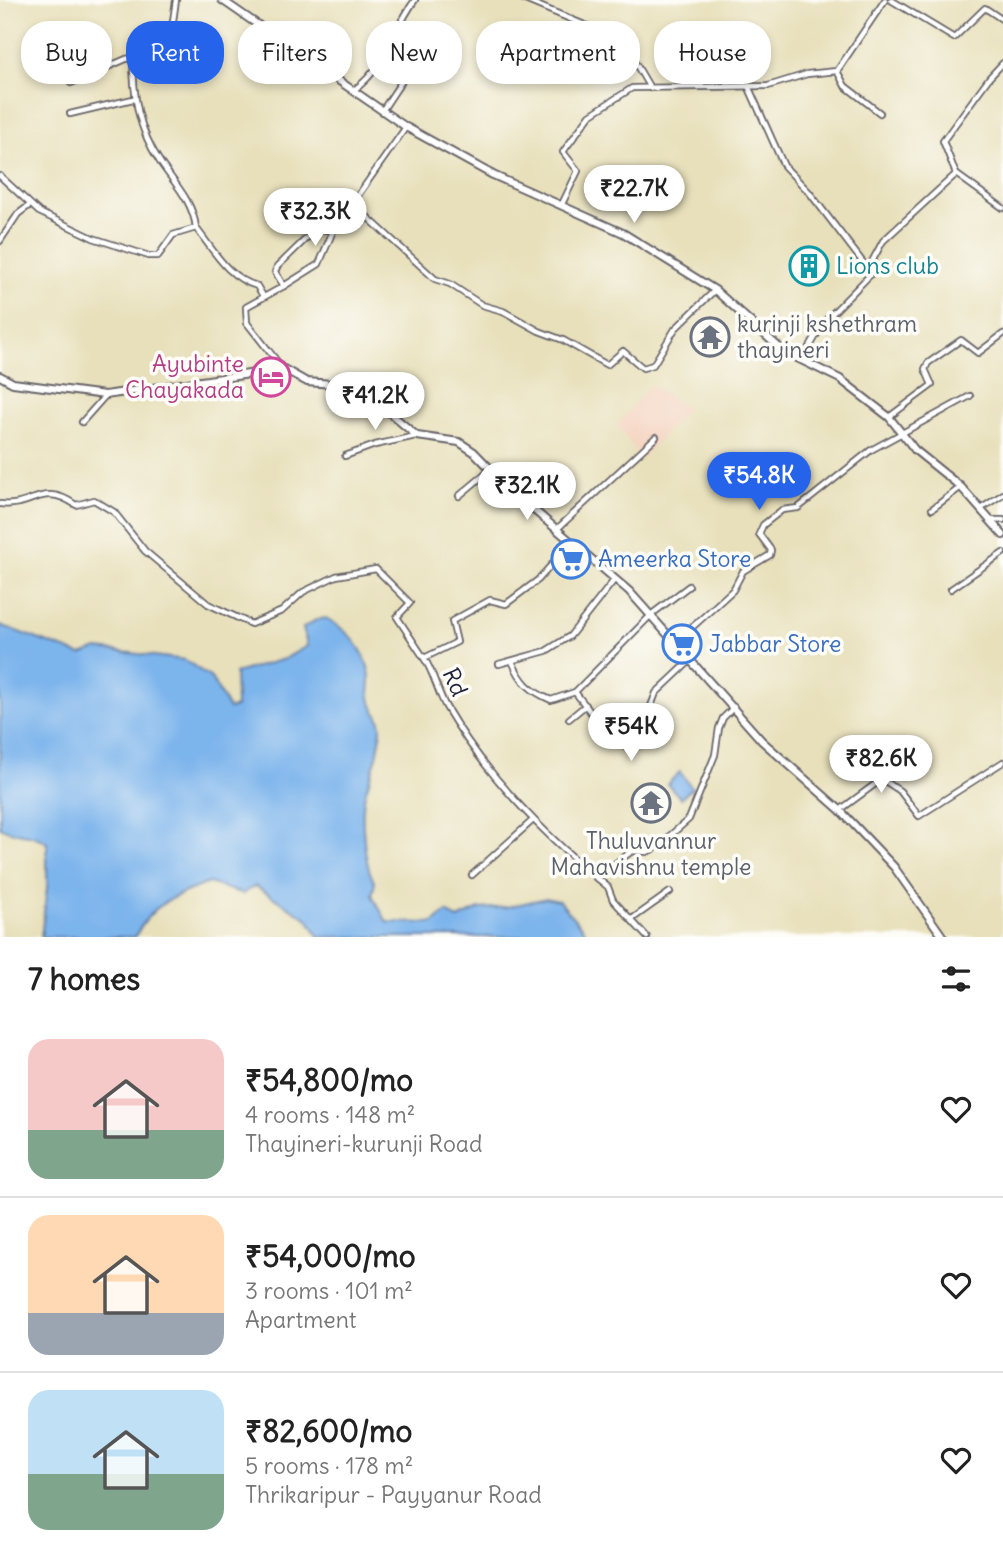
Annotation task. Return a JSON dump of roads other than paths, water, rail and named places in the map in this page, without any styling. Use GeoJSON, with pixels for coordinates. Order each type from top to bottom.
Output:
{"type":"FeatureCollection","features":[{"type":"Feature","properties":{"kind":"main road"},"geometry":{"type":"LineString","coordinates":[[222,0],[406,127],[493,175],[623,233],[715,290],[783,351],[840,379],[889,418],[915,450],[961,486],[1003,535]]}},
{"type":"Feature","properties":{"kind":"main road"},"geometry":{"type":"LineString","coordinates":[[0,376],[13,383],[106,395],[284,369],[307,382],[358,386],[417,436],[459,442],[474,452],[490,470],[615,578],[652,614],[762,741],[840,810],[894,867],[943,937]]}},
{"type":"Feature","properties":{"kind":"street"},"geometry":{"type":"LineString","coordinates":[[173,21],[176,0]]}},
{"type":"Feature","properties":{"kind":"street"},"geometry":{"type":"LineString","coordinates":[[354,90],[369,79],[400,31],[402,20],[415,0]]}},
{"type":"Feature","properties":{"kind":"street"},"geometry":{"type":"LineString","coordinates":[[526,0],[599,31],[611,32],[635,46],[633,59],[650,88]]}},
{"type":"Feature","properties":{"kind":"street"},"geometry":{"type":"LineString","coordinates":[[837,71],[885,0]]}},
{"type":"Feature","properties":{"kind":"street"},"geometry":{"type":"LineString","coordinates":[[891,0],[954,38],[985,8],[1003,20]]}},
{"type":"Feature","properties":{"kind":"street"},"geometry":{"type":"LineString","coordinates":[[383,111],[423,49],[402,20]]}},
{"type":"Feature","properties":{"kind":"street"},"geometry":{"type":"LineString","coordinates":[[1003,63],[943,141],[956,174],[1003,208]]}},
{"type":"Feature","properties":{"kind":"street"},"geometry":{"type":"LineString","coordinates":[[562,204],[578,171],[564,152],[590,116],[632,88],[749,88],[768,86],[807,74],[837,71]]}},
{"type":"Feature","properties":{"kind":"street"},"geometry":{"type":"LineString","coordinates":[[837,71],[845,86],[880,113]]}},
{"type":"Feature","properties":{"kind":"street"},"geometry":{"type":"LineString","coordinates":[[133,84],[137,114],[159,161],[192,208],[196,228],[231,274],[239,281],[257,286],[263,296]]}},
{"type":"Feature","properties":{"kind":"street"},"geometry":{"type":"LineString","coordinates":[[749,88],[784,166],[809,192],[870,275],[824,322],[802,360]]}},
{"type":"Feature","properties":{"kind":"street"},"geometry":{"type":"LineString","coordinates":[[70,114],[133,99]]}},
{"type":"Feature","properties":{"kind":"street"},"geometry":{"type":"LineString","coordinates":[[284,369],[247,323],[246,307],[319,264],[333,231],[351,202],[406,127]]}},
{"type":"Feature","properties":{"kind":"street"},"geometry":{"type":"LineString","coordinates":[[868,269],[883,241],[956,174]]}},
{"type":"Feature","properties":{"kind":"street"},"geometry":{"type":"LineString","coordinates":[[0,176],[30,205],[93,238],[152,257],[158,256],[173,235],[196,228]]}},
{"type":"Feature","properties":{"kind":"street"},"geometry":{"type":"LineString","coordinates":[[351,202],[435,279],[450,284],[482,305],[503,311],[539,331],[563,340],[607,365],[623,351],[643,368],[653,365],[675,329],[715,290]]}},
{"type":"Feature","properties":{"kind":"street"},"geometry":{"type":"LineString","coordinates":[[0,241],[18,214],[30,205]]}},
{"type":"Feature","properties":{"kind":"street"},"geometry":{"type":"LineString","coordinates":[[284,286],[275,272],[277,267],[317,228],[333,231]]}},
{"type":"Feature","properties":{"kind":"street"},"geometry":{"type":"LineString","coordinates":[[889,418],[932,385],[925,369],[928,363],[961,340],[978,353],[1003,334]]}},
{"type":"Feature","properties":{"kind":"street"},"geometry":{"type":"LineString","coordinates":[[82,422],[106,395]]}},
{"type":"Feature","properties":{"kind":"street"},"geometry":{"type":"LineString","coordinates":[[676,642],[733,590],[743,571],[770,555],[771,550],[759,534],[763,524],[782,509],[798,508],[871,450],[902,435],[936,412],[970,396]]}},
{"type":"Feature","properties":{"kind":"street"},"geometry":{"type":"LineString","coordinates":[[345,456],[375,445],[417,436]]}},
{"type":"Feature","properties":{"kind":"street"},"geometry":{"type":"LineString","coordinates":[[557,529],[656,437]]}},
{"type":"Feature","properties":{"kind":"street"},"geometry":{"type":"LineString","coordinates":[[459,496],[490,470]]}},
{"type":"Feature","properties":{"kind":"street"},"geometry":{"type":"LineString","coordinates":[[932,509],[961,486]]}},
{"type":"Feature","properties":{"kind":"street"},"geometry":{"type":"LineString","coordinates":[[0,504],[8,505],[49,493],[57,493],[76,505],[94,500],[114,512],[145,551],[208,604],[251,624],[282,611],[303,592],[336,576],[362,569],[376,569],[410,603],[397,617],[424,658]]}},
{"type":"Feature","properties":{"kind":"street"},"geometry":{"type":"LineString","coordinates":[[982,508],[1003,494]]}},
{"type":"Feature","properties":{"kind":"street"},"geometry":{"type":"LineString","coordinates":[[992,520],[1003,520]]}},
{"type":"Feature","properties":{"kind":"street","name":"Rd"},"geometry":{"type":"LineString","coordinates":[[572,542],[538,580],[506,604],[491,600],[452,621],[457,642],[424,658],[446,707],[494,775],[532,821],[608,887],[613,900],[647,937]]}},
{"type":"Feature","properties":{"kind":"street"},"geometry":{"type":"LineString","coordinates":[[951,589],[1003,553]]}},
{"type":"Feature","properties":{"kind":"street"},"geometry":{"type":"LineString","coordinates":[[499,664],[546,651],[570,636],[615,578]]}},
{"type":"Feature","properties":{"kind":"street"},"geometry":{"type":"LineString","coordinates":[[512,661],[524,684],[537,694],[551,700],[575,692],[652,614],[689,586]]}},
{"type":"Feature","properties":{"kind":"street"},"geometry":{"type":"LineString","coordinates":[[575,692],[609,736],[633,749],[656,694],[691,660]]}},
{"type":"Feature","properties":{"kind":"street"},"geometry":{"type":"LineString","coordinates":[[569,719],[586,705]]}},
{"type":"Feature","properties":{"kind":"street"},"geometry":{"type":"LineString","coordinates":[[596,878],[632,851],[647,852],[657,847],[689,819],[715,755],[723,718],[734,707]]}},
{"type":"Feature","properties":{"kind":"street"},"geometry":{"type":"LineString","coordinates":[[840,810],[882,779],[900,791],[919,816],[1003,762]]}},
{"type":"Feature","properties":{"kind":"street"},"geometry":{"type":"LineString","coordinates":[[471,875],[532,821]]}},
{"type":"Feature","properties":{"kind":"street"},"geometry":{"type":"LineString","coordinates":[[632,919],[670,892]]}},
{"type":"Feature","properties":{"kind":"water"},"geometry":{"type":"Polygon","coordinates":[[[326,618],[349,635],[365,657],[370,676],[371,701],[381,723],[378,753],[365,794],[363,827],[368,865],[375,883],[372,895],[387,922],[433,923],[447,912],[458,919],[479,909],[507,907],[546,898],[559,901],[590,937],[319,937],[308,919],[255,886],[243,894],[209,883],[165,902],[149,916],[135,937],[41,937],[47,888],[47,843],[36,837],[0,827],[0,625],[81,655],[97,649],[185,660],[211,678],[229,709],[236,707],[235,673],[284,659],[307,646],[303,628],[316,620],[326,618]]]}},
{"type":"Feature","properties":{"kind":"water"},"geometry":{"type":"Polygon","coordinates":[[[680,772],[692,788],[681,798],[667,784],[680,772]]]}},
{"type":"Feature","properties":{"kind":"place","name":"Lions club"},"geometry":{"type":"Point","coordinates":[809,266]}},
{"type":"Feature","properties":{"kind":"place","name":"kurinji kshethram thayineri"},"geometry":{"type":"Point","coordinates":[710,337]}},
{"type":"Feature","properties":{"kind":"place","name":"Ayubinte Chayakada"},"geometry":{"type":"Point","coordinates":[271,377]}},
{"type":"Feature","properties":{"kind":"place","name":"Ameerka Store"},"geometry":{"type":"Point","coordinates":[571,559]}},
{"type":"Feature","properties":{"kind":"place","name":"Jabbar Store"},"geometry":{"type":"Point","coordinates":[682,644]}},
{"type":"Feature","properties":{"kind":"place","name":"Thuluvannur Mahavishnu temple"},"geometry":{"type":"Point","coordinates":[651,803]}}]}
